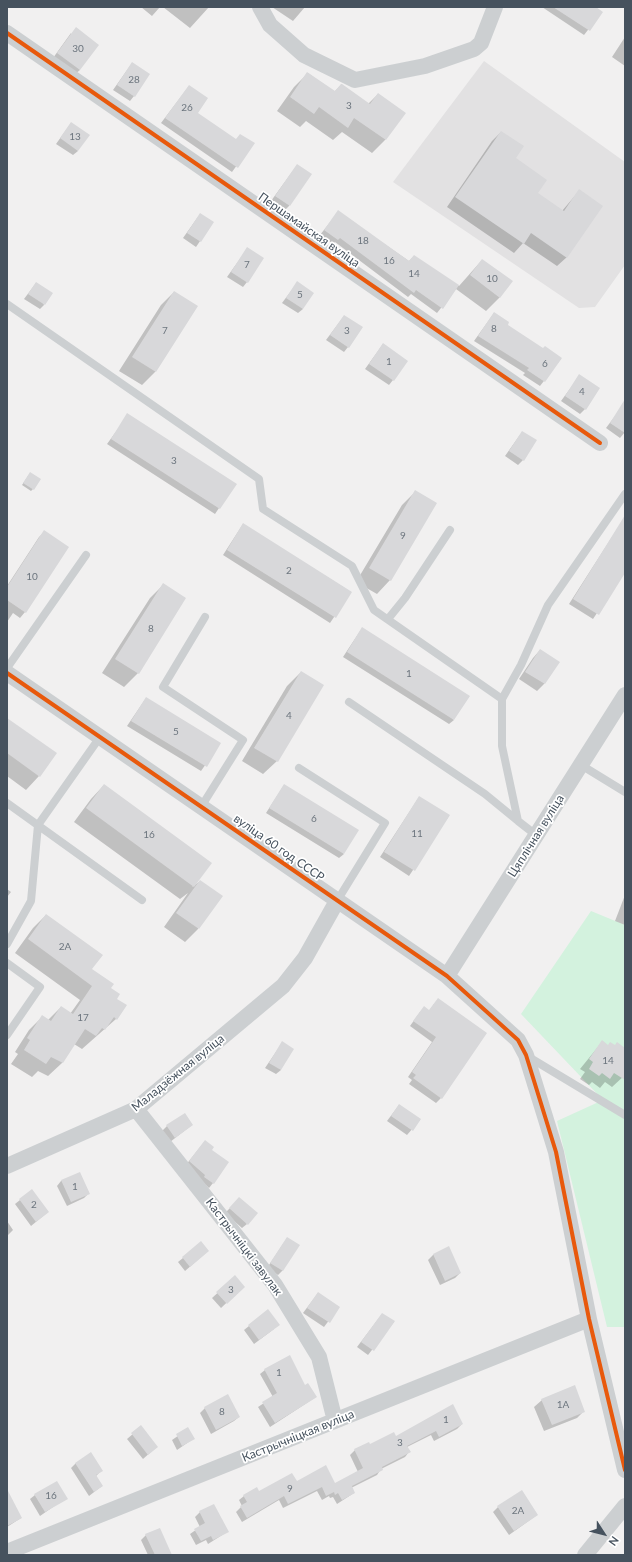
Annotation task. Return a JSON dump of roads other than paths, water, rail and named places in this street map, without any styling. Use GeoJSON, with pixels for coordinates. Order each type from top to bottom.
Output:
{"type":"FeatureCollection","features":[{"type":"Feature","properties":{"kind":"street"},"geometry":{"type":"LineString","coordinates":[[260,7],[270,25],[304,55],[355,80],[425,66],[474,49],[481,43],[495,7]]}},
{"type":"Feature","properties":{"kind":"street","name":"Першамайская вуліца"},"geometry":{"type":"LineString","coordinates":[[7,33],[600,443]]}},
{"type":"Feature","properties":{"kind":"street","name":"вуліца 60 год СССР"},"geometry":{"type":"LineString","coordinates":[[7,673],[447,976],[518,1040],[526,1055],[556,1152],[589,1319],[625,1470]]}},
{"type":"Feature","properties":{"kind":"street","name":"Цяплічная вуліца"},"geometry":{"type":"LineString","coordinates":[[447,976],[625,695]]}},
{"type":"Feature","properties":{"kind":"street","name":"Маладзёжная вуліца"},"geometry":{"type":"LineString","coordinates":[[7,1166],[136,1109],[283,986],[305,958],[337,901]]}},
{"type":"Feature","properties":{"kind":"street","name":"Кастрычніцкі завулак"},"geometry":{"type":"LineString","coordinates":[[136,1109],[276,1285],[319,1357],[335,1421]]}},
{"type":"Feature","properties":{"kind":"street","name":"Кастрычніцкая вуліца"},"geometry":{"type":"LineString","coordinates":[[7,1552],[589,1319]]}},
{"type":"Feature","properties":{"kind":"street"},"geometry":{"type":"LineString","coordinates":[[585,1555],[625,1506]]}},
{"type":"Feature","properties":{"kind":"lane"},"geometry":{"type":"LineString","coordinates":[[7,304],[259,479],[263,509],[352,566],[374,610],[502,699]]}},
{"type":"Feature","properties":{"kind":"lane"},"geometry":{"type":"LineString","coordinates":[[518,820],[502,746],[502,699],[521,665],[548,605],[621,508],[625,494]]}},
{"type":"Feature","properties":{"kind":"lane"},"geometry":{"type":"LineString","coordinates":[[388,619],[405,598],[450,530]]}},
{"type":"Feature","properties":{"kind":"lane"},"geometry":{"type":"LineString","coordinates":[[7,668],[86,555]]}},
{"type":"Feature","properties":{"kind":"lane"},"geometry":{"type":"LineString","coordinates":[[201,807],[243,740],[163,686],[205,617]]}},
{"type":"Feature","properties":{"kind":"lane"},"geometry":{"type":"LineString","coordinates":[[349,702],[485,794],[536,835]]}},
{"type":"Feature","properties":{"kind":"lane"},"geometry":{"type":"LineString","coordinates":[[7,944],[31,902],[38,825],[100,737]]}},
{"type":"Feature","properties":{"kind":"lane"},"geometry":{"type":"LineString","coordinates":[[581,765],[625,792]]}},
{"type":"Feature","properties":{"kind":"lane"},"geometry":{"type":"LineString","coordinates":[[299,768],[385,823],[337,901]]}},
{"type":"Feature","properties":{"kind":"lane"},"geometry":{"type":"LineString","coordinates":[[7,803],[142,900]]}},
{"type":"Feature","properties":{"kind":"lane"},"geometry":{"type":"LineString","coordinates":[[7,963],[40,987],[7,1035]]}},
{"type":"Feature","properties":{"kind":"lane"},"geometry":{"type":"LineString","coordinates":[[526,1055],[625,1114]]}}]}
